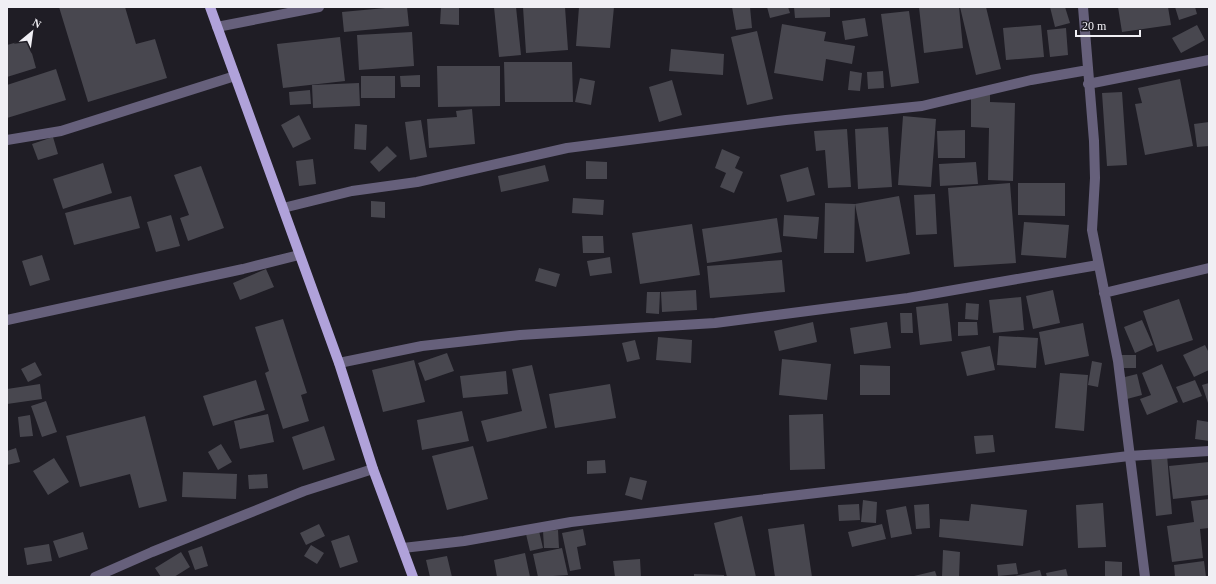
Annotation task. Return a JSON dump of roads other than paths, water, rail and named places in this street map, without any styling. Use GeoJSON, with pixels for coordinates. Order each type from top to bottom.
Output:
{"type":"FeatureCollection","features":[{"type":"Feature","properties":{"kind":"main road"},"geometry":{"type":"LineString","coordinates":[[210,7],[339,363],[373,469],[413,577]]}},
{"type":"Feature","properties":{"kind":"street"},"geometry":{"type":"LineString","coordinates":[[217,27],[319,7]]}},
{"type":"Feature","properties":{"kind":"street"},"geometry":{"type":"LineString","coordinates":[[1083,7],[1088,84],[1094,141],[1095,178],[1092,230],[1118,361],[1145,577]]}},
{"type":"Feature","properties":{"kind":"street"},"geometry":{"type":"LineString","coordinates":[[1088,84],[1209,60]]}},
{"type":"Feature","properties":{"kind":"street"},"geometry":{"type":"LineString","coordinates":[[283,208],[352,191],[416,182],[567,148],[786,120],[922,106],[1031,80],[1088,70]]}},
{"type":"Feature","properties":{"kind":"street"},"geometry":{"type":"LineString","coordinates":[[7,140],[61,131],[235,76]]}},
{"type":"Feature","properties":{"kind":"street"},"geometry":{"type":"LineString","coordinates":[[7,320],[299,255]]}},
{"type":"Feature","properties":{"kind":"street"},"geometry":{"type":"LineString","coordinates":[[339,363],[422,346],[520,335],[715,323],[908,298],[1098,265]]}},
{"type":"Feature","properties":{"kind":"street"},"geometry":{"type":"LineString","coordinates":[[1104,292],[1209,268]]}},
{"type":"Feature","properties":{"kind":"street"},"geometry":{"type":"LineString","coordinates":[[403,548],[464,541],[571,522],[1129,456],[1209,451]]}},
{"type":"Feature","properties":{"kind":"street"},"geometry":{"type":"LineString","coordinates":[[95,577],[152,552],[304,491],[373,469]]}}]}
